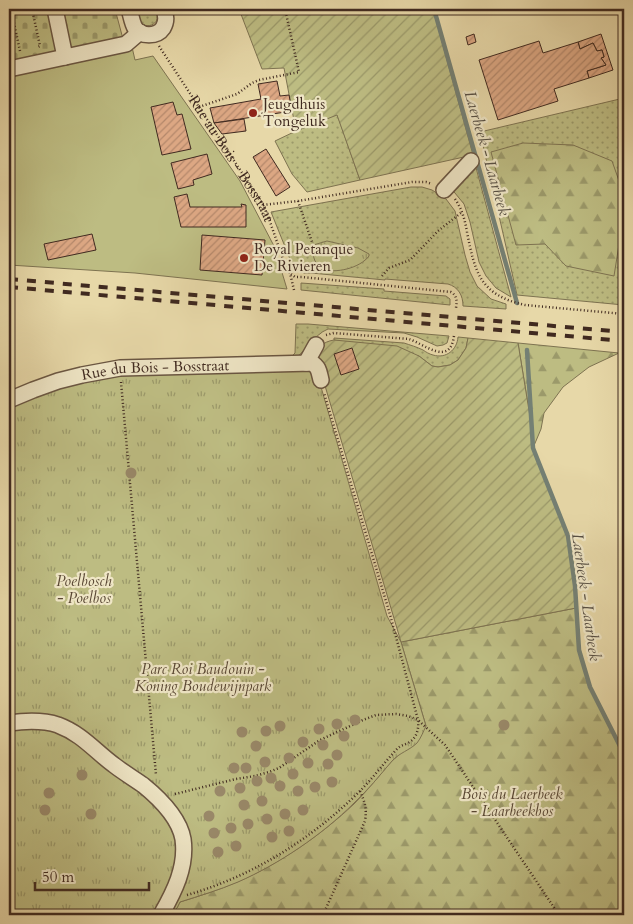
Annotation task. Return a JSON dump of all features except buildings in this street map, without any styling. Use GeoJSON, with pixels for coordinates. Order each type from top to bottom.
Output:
{"type":"FeatureCollection","features":[{"type":"Feature","properties":{"kind":"street"},"geometry":{"type":"LineString","coordinates":[[55,9],[65,57]]}},
{"type":"Feature","properties":{"kind":"street"},"geometry":{"type":"LineString","coordinates":[[129,9],[135,28],[145,34]]}},
{"type":"Feature","properties":{"kind":"street"},"geometry":{"type":"LineString","coordinates":[[9,69],[126,44],[145,34],[158,32],[163,29],[166,18],[164,9]]}},
{"type":"Feature","properties":{"kind":"street"},"geometry":{"type":"LineString","coordinates":[[444,190],[470,161]]}},
{"type":"Feature","properties":{"kind":"street"},"geometry":{"type":"LineString","coordinates":[[316,345],[306,362],[316,365],[319,370],[320,380]]}},
{"type":"Feature","properties":{"kind":"street","name":"Rue du Bois - Bosstraat"},"geometry":{"type":"LineString","coordinates":[[9,400],[58,381],[120,368],[306,362]]}},
{"type":"Feature","properties":{"kind":"street"},"geometry":{"type":"LineString","coordinates":[[9,723],[49,723],[58,725],[82,737],[114,765],[158,798],[173,816],[183,840],[182,861],[180,875],[161,915]]}},
{"type":"Feature","properties":{"kind":"path"},"geometry":{"type":"LineString","coordinates":[[11,9],[20,51]]}},
{"type":"Feature","properties":{"kind":"path"},"geometry":{"type":"LineString","coordinates":[[32,9],[40,46],[34,48]]}},
{"type":"Feature","properties":{"kind":"path"},"geometry":{"type":"LineString","coordinates":[[199,107],[237,94],[259,80],[300,72],[285,9]]}},
{"type":"Feature","properties":{"kind":"path","name":"Rue au Bois - Bosstraat"},"geometry":{"type":"LineString","coordinates":[[145,34],[199,107],[263,205],[286,268],[290,274],[294,290]]}},
{"type":"Feature","properties":{"kind":"path"},"geometry":{"type":"LineString","coordinates":[[14,52],[27,49]]}},
{"type":"Feature","properties":{"kind":"path"},"geometry":{"type":"LineString","coordinates":[[263,205],[412,182],[426,182],[444,190],[455,200],[462,212],[474,265],[480,278],[493,293],[525,305],[624,314]]}},
{"type":"Feature","properties":{"kind":"path"},"geometry":{"type":"LineString","coordinates":[[298,200],[313,245]]}},
{"type":"Feature","properties":{"kind":"path"},"geometry":{"type":"LineString","coordinates":[[382,276],[389,268],[410,260],[438,231],[462,212]]}},
{"type":"Feature","properties":{"kind":"path"},"geometry":{"type":"LineString","coordinates":[[290,274],[302,278],[451,292],[457,298],[456,308]]}},
{"type":"Feature","properties":{"kind":"path"},"geometry":{"type":"LineString","coordinates":[[316,345],[324,336],[334,333],[409,339],[418,342],[430,350],[439,352],[450,348],[454,336]]}},
{"type":"Feature","properties":{"kind":"path"},"geometry":{"type":"LineString","coordinates":[[120,368],[158,798],[269,772],[279,768],[327,736],[376,715],[396,714],[418,720],[445,745],[558,915]]}},
{"type":"Feature","properties":{"kind":"path"},"geometry":{"type":"LineString","coordinates":[[170,899],[218,885],[244,874],[300,842],[360,791],[401,745],[412,739],[419,727],[391,618],[320,380]]}},
{"type":"Feature","properties":{"kind":"path"},"geometry":{"type":"LineString","coordinates":[[324,915],[365,821],[366,805],[360,791]]}},
{"type":"Feature","properties":{"kind":"green space"},"geometry":{"type":"Polygon","coordinates":[[[9,9],[115,9],[123,39],[9,63],[9,9]]]}},
{"type":"Feature","properties":{"kind":"green space"},"geometry":{"type":"Polygon","coordinates":[[[136,9],[155,9],[157,14],[156,21],[146,26],[142,24],[138,20],[136,9]]]}},
{"type":"Feature","properties":{"kind":"green space"},"geometry":{"type":"Polygon","coordinates":[[[239,9],[433,9],[473,155],[360,180],[337,115],[296,131],[284,68],[262,69],[239,9]]]}},
{"type":"Feature","properties":{"kind":"green space"},"geometry":{"type":"Polygon","coordinates":[[[132,47],[135,60],[153,56],[240,181],[274,246],[287,289],[135,273],[9,265],[9,73],[132,47]]]}},
{"type":"Feature","properties":{"kind":"green space"},"geometry":{"type":"Polygon","coordinates":[[[624,98],[624,305],[517,295],[480,132],[624,98]]]}},
{"type":"Feature","properties":{"kind":"green space"},"geometry":{"type":"Polygon","coordinates":[[[337,114],[360,180],[307,192],[292,174],[275,141],[337,114]]]}},
{"type":"Feature","properties":{"kind":"green space"},"geometry":{"type":"Polygon","coordinates":[[[523,143],[573,145],[612,161],[624,195],[621,232],[614,276],[566,266],[545,244],[516,245],[491,152],[523,143]]]}},
{"type":"Feature","properties":{"kind":"green space"},"geometry":{"type":"Polygon","coordinates":[[[475,164],[511,297],[496,288],[486,276],[479,262],[464,204],[450,187],[475,164]]]}},
{"type":"Feature","properties":{"kind":"green space"},"geometry":{"type":"Polygon","coordinates":[[[411,187],[422,187],[432,190],[446,199],[455,211],[465,255],[477,286],[491,299],[506,304],[506,309],[463,306],[459,292],[455,287],[448,284],[304,273],[294,269],[271,212],[411,187]]]}},
{"type":"Feature","properties":{"kind":"green space"},"geometry":{"type":"Polygon","coordinates":[[[327,241],[358,248],[369,254],[369,256],[360,264],[347,269],[334,271],[321,269],[315,261],[310,246],[327,241]]]}},
{"type":"Feature","properties":{"kind":"green space"},"geometry":{"type":"Polygon","coordinates":[[[301,283],[446,296],[450,299],[450,305],[301,290],[301,283]]]}},
{"type":"Feature","properties":{"kind":"green space"},"geometry":{"type":"Polygon","coordinates":[[[296,324],[449,336],[447,343],[437,346],[404,333],[328,329],[318,335],[293,359],[296,324]]]}},
{"type":"Feature","properties":{"kind":"green space"},"geometry":{"type":"Polygon","coordinates":[[[458,337],[468,338],[466,348],[458,360],[450,365],[438,367],[432,366],[419,356],[334,340],[334,338],[404,343],[430,354],[442,356],[456,346],[458,337]]]}},
{"type":"Feature","properties":{"kind":"green space"},"geometry":{"type":"Polygon","coordinates":[[[468,338],[518,343],[532,429],[533,448],[568,536],[576,608],[401,642],[323,379],[325,378],[319,360],[319,350],[322,345],[334,340],[397,346],[419,356],[432,366],[438,367],[450,365],[458,360],[466,348],[468,338]]]}},
{"type":"Feature","properties":{"kind":"green space"},"geometry":{"type":"Polygon","coordinates":[[[518,343],[619,353],[589,367],[563,387],[544,413],[541,429],[533,448],[532,429],[518,343]]]}},
{"type":"Feature","properties":{"kind":"green space","name":"Parc Roi Baudouin - Koning Boudewijnpark"},"geometry":{"type":"Polygon","coordinates":[[[308,367],[319,380],[387,616],[401,642],[426,726],[421,737],[417,743],[395,758],[342,815],[299,848],[269,867],[238,882],[180,902],[177,908],[169,915],[9,915],[9,403],[100,375],[308,367]]]}},
{"type":"Feature","properties":{"kind":"green space","name":"Bois du Laerbeek - Laarbeekbos"},"geometry":{"type":"Polygon","coordinates":[[[576,608],[579,650],[590,687],[624,754],[624,915],[169,915],[177,908],[180,902],[223,888],[253,875],[284,858],[314,838],[354,804],[426,726],[401,642],[576,608]]]}},
{"type":"Feature","properties":{"kind":"waterway","name":"Laerbeek - Laarbeek"},"geometry":{"type":"LineString","coordinates":[[434,9],[517,303]]}},
{"type":"Feature","properties":{"kind":"waterway","name":"Laerbeek - Laarbeek"},"geometry":{"type":"LineString","coordinates":[[527,350],[533,448],[568,536],[575,586],[579,650],[590,687],[624,754]]}},
{"type":"Feature","properties":{"kind":"railway"},"geometry":{"type":"LineString","coordinates":[[9,279],[624,332]]}},
{"type":"Feature","properties":{"kind":"railway"},"geometry":{"type":"LineString","coordinates":[[9,287],[624,341]]}},
{"type":"Feature","properties":{"kind":"place","name":"Jeugdhuis Tongeluk"},"geometry":{"type":"Point","coordinates":[253,113]}},
{"type":"Feature","properties":{"kind":"place","name":"Royal Petanque De Rivieren"},"geometry":{"type":"Point","coordinates":[244,258]}},
{"type":"Feature","properties":{"kind":"park label","name":"Poelbosch - Poelbos"},"geometry":{"type":"Point","coordinates":[84,590]}}]}
